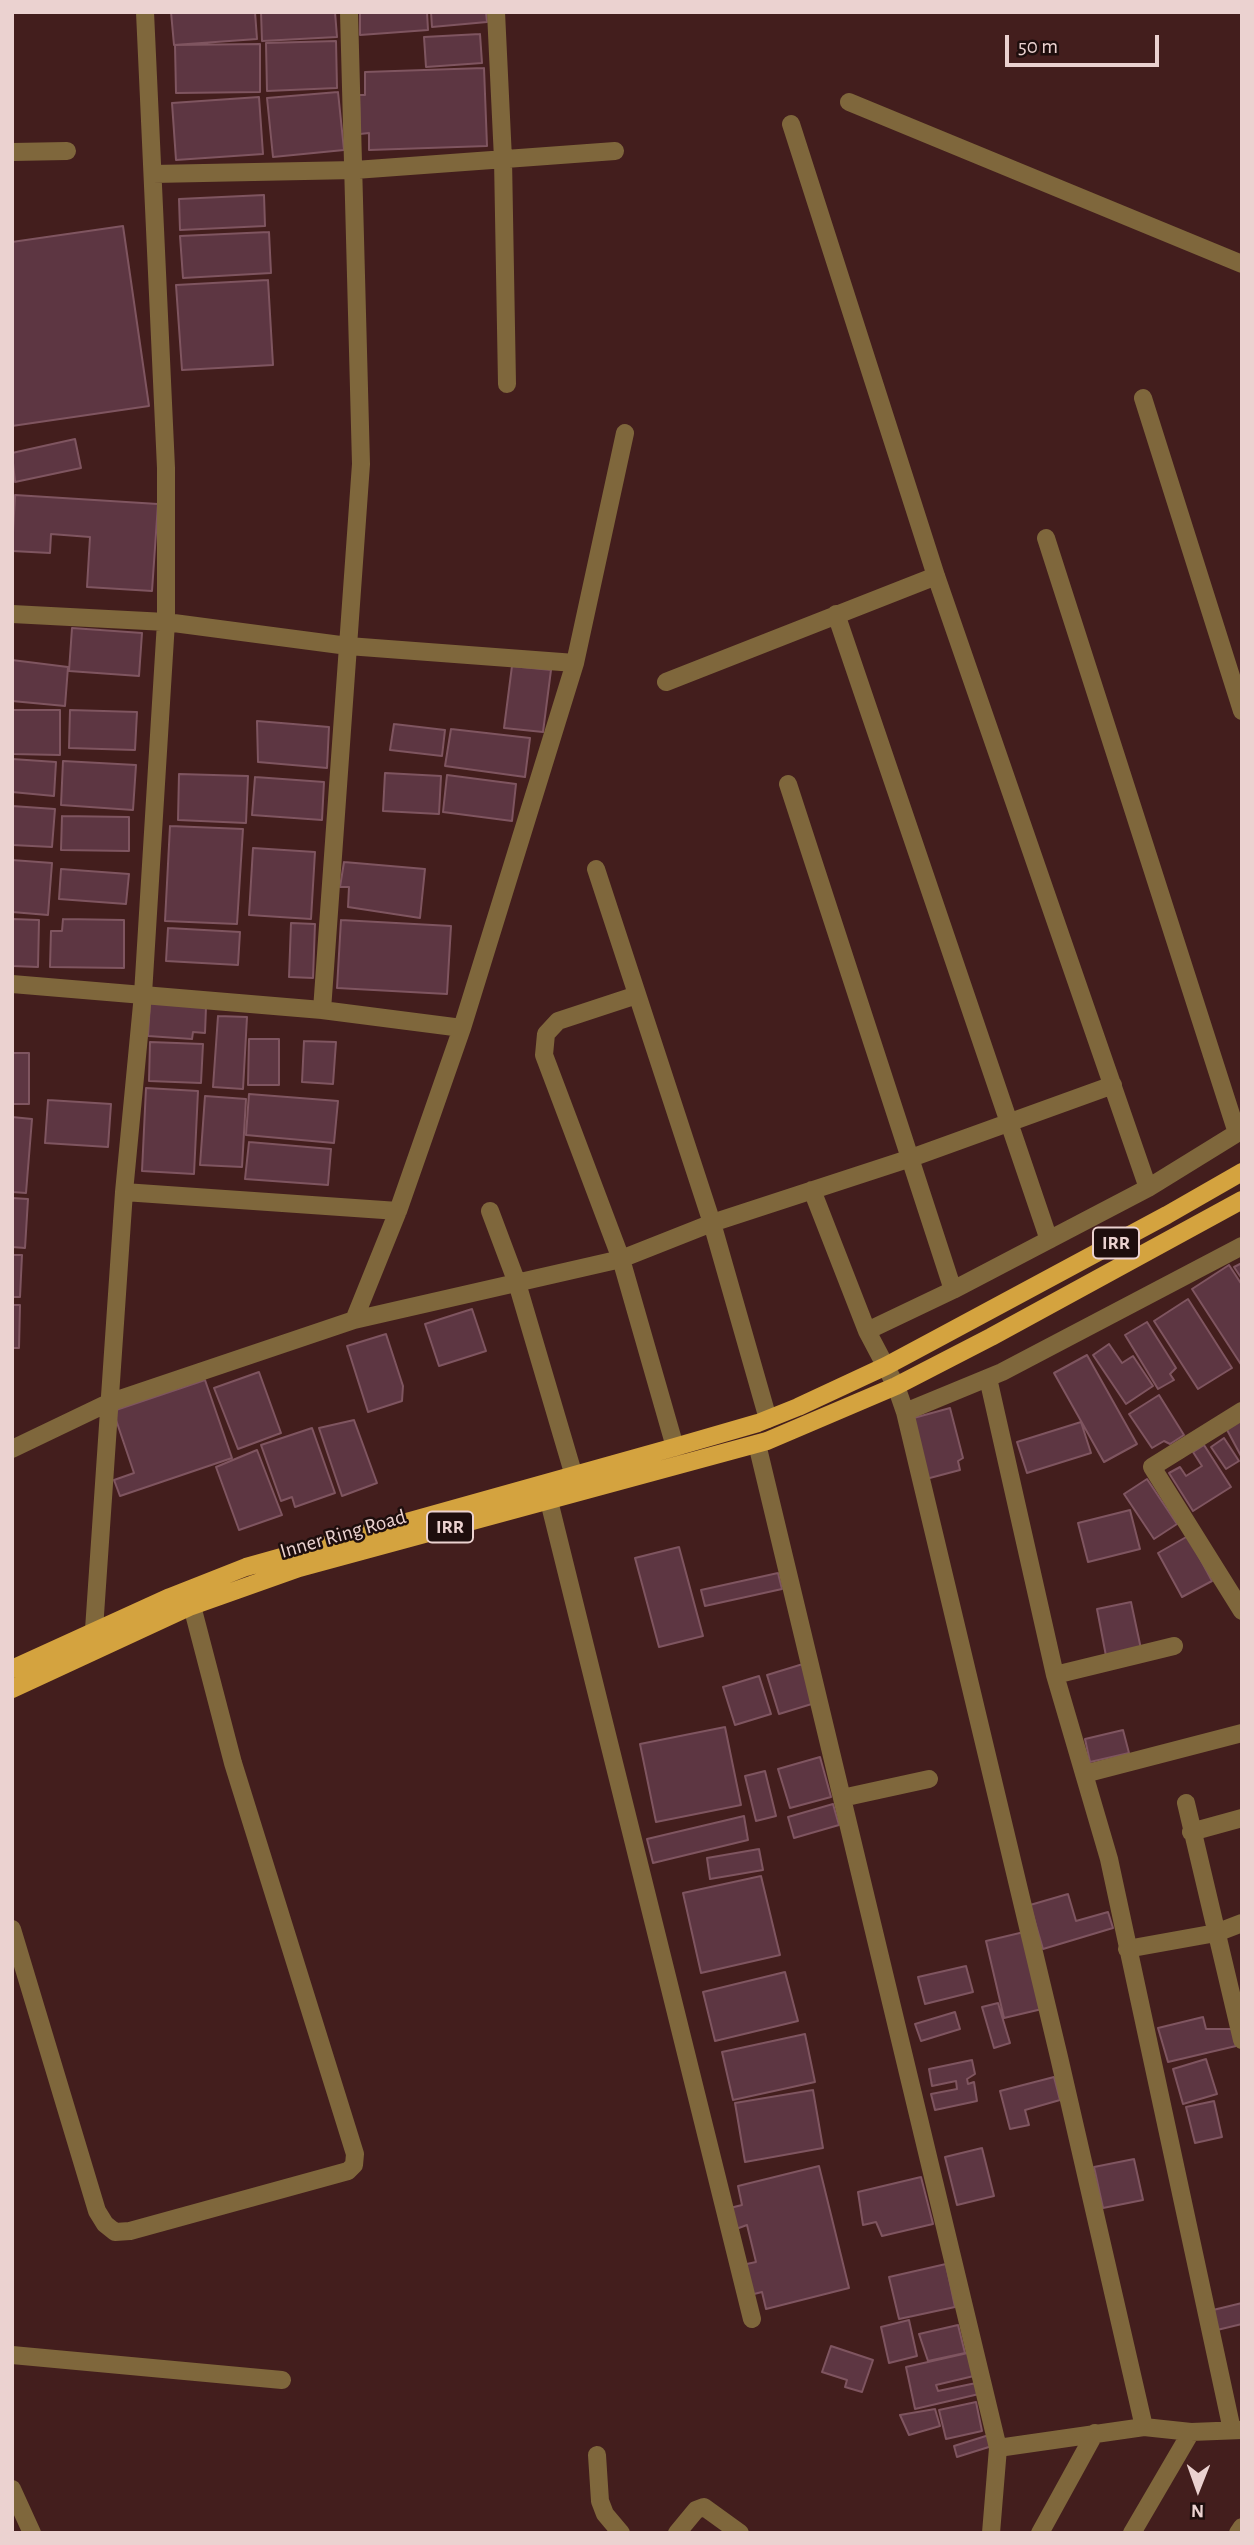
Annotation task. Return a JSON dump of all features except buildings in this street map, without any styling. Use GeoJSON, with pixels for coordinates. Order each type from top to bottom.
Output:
{"type":"FeatureCollection","features":[{"type":"Feature","properties":{"kind":"main road","name":"IRR"},"geometry":{"type":"LineString","coordinates":[[886,1366],[1242,1172]]}},
{"type":"Feature","properties":{"kind":"main road","name":"IRR"},"geometry":{"type":"LineString","coordinates":[[896,1386],[992,1337],[1242,1200]]}},
{"type":"Feature","properties":{"kind":"main road","name":"Inner Ring Road"},"geometry":{"type":"LineString","coordinates":[[12,1669],[170,1597],[268,1560],[574,1476],[768,1419],[886,1366]]}},
{"type":"Feature","properties":{"kind":"main road","name":"Inner Ring Road"},"geometry":{"type":"LineString","coordinates":[[12,1689],[192,1606],[299,1569],[757,1444],[896,1386]]}},
{"type":"Feature","properties":{"kind":"street"},"geometry":{"type":"LineString","coordinates":[[92,1651],[124,1192],[143,994],[166,622],[166,468],[145,12]]}},
{"type":"Feature","properties":{"kind":"street"},"geometry":{"type":"LineString","coordinates":[[322,1010],[361,464],[349,12]]}},
{"type":"Feature","properties":{"kind":"street"},"geometry":{"type":"LineString","coordinates":[[496,12],[503,159],[507,384]]}},
{"type":"Feature","properties":{"kind":"street"},"geometry":{"type":"LineString","coordinates":[[849,102],[1242,264]]}},
{"type":"Feature","properties":{"kind":"street"},"geometry":{"type":"LineString","coordinates":[[791,124],[936,576],[1148,1188]]}},
{"type":"Feature","properties":{"kind":"street"},"geometry":{"type":"LineString","coordinates":[[12,152],[67,151]]}},
{"type":"Feature","properties":{"kind":"street"},"geometry":{"type":"LineString","coordinates":[[153,173],[355,170],[615,151]]}},
{"type":"Feature","properties":{"kind":"street"},"geometry":{"type":"LineString","coordinates":[[1143,398],[1242,711]]}},
{"type":"Feature","properties":{"kind":"street"},"geometry":{"type":"LineString","coordinates":[[354,1320],[398,1211],[462,1028],[575,663],[625,433]]}},
{"type":"Feature","properties":{"kind":"street"},"geometry":{"type":"LineString","coordinates":[[867,1331],[953,1290],[1148,1188],[1239,1132],[1046,538]]}},
{"type":"Feature","properties":{"kind":"street"},"geometry":{"type":"LineString","coordinates":[[666,682],[936,576]]}},
{"type":"Feature","properties":{"kind":"street"},"geometry":{"type":"LineString","coordinates":[[12,614],[166,622],[348,646],[575,663]]}},
{"type":"Feature","properties":{"kind":"street"},"geometry":{"type":"LineString","coordinates":[[836,614],[1049,1240]]}},
{"type":"Feature","properties":{"kind":"street"},"geometry":{"type":"LineString","coordinates":[[788,784],[953,1290]]}},
{"type":"Feature","properties":{"kind":"street"},"geometry":{"type":"LineString","coordinates":[[596,869],[712,1223],[768,1419]]}},
{"type":"Feature","properties":{"kind":"street"},"geometry":{"type":"LineString","coordinates":[[12,984],[322,1010],[462,1028]]}},
{"type":"Feature","properties":{"kind":"street"},"geometry":{"type":"LineString","coordinates":[[637,995],[558,1021],[546,1034],[544,1055],[621,1259],[675,1447]]}},
{"type":"Feature","properties":{"kind":"street"},"geometry":{"type":"LineString","coordinates":[[12,1449],[108,1403],[354,1320],[621,1259],[712,1223],[1011,1124],[1113,1085]]}},
{"type":"Feature","properties":{"kind":"street"},"geometry":{"type":"LineString","coordinates":[[812,1190],[867,1331],[896,1386],[905,1412],[1144,2427]]}},
{"type":"Feature","properties":{"kind":"street"},"geometry":{"type":"LineString","coordinates":[[124,1192],[398,1211]]}},
{"type":"Feature","properties":{"kind":"street"},"geometry":{"type":"LineString","coordinates":[[490,1211],[517,1283],[574,1476]]}},
{"type":"Feature","properties":{"kind":"street"},"geometry":{"type":"LineString","coordinates":[[905,1412],[988,1378],[1242,1246]]}},
{"type":"Feature","properties":{"kind":"street"},"geometry":{"type":"LineString","coordinates":[[988,1378],[1055,1675],[1106,1848],[1237,2430],[1191,2432],[1144,2427],[998,2448]]}},
{"type":"Feature","properties":{"kind":"street"},"geometry":{"type":"LineString","coordinates":[[1242,1411],[1152,1467],[1242,1611]]}},
{"type":"Feature","properties":{"kind":"street"},"geometry":{"type":"LineString","coordinates":[[757,1444],[998,2448],[991,2533]]}},
{"type":"Feature","properties":{"kind":"street"},"geometry":{"type":"LineString","coordinates":[[548,1501],[752,2319]]}},
{"type":"Feature","properties":{"kind":"street"},"geometry":{"type":"LineString","coordinates":[[12,1929],[93,2200],[105,2224],[115,2232],[130,2231],[348,2171],[354,2165],[355,2154],[233,1763],[192,1606]]}},
{"type":"Feature","properties":{"kind":"street"},"geometry":{"type":"LineString","coordinates":[[1055,1675],[1174,1646]]}},
{"type":"Feature","properties":{"kind":"street"},"geometry":{"type":"LineString","coordinates":[[1084,1774],[1242,1733]]}},
{"type":"Feature","properties":{"kind":"street"},"geometry":{"type":"LineString","coordinates":[[842,1797],[929,1779]]}},
{"type":"Feature","properties":{"kind":"street"},"geometry":{"type":"LineString","coordinates":[[1186,1802],[1191,1832],[1239,2018],[1242,2040]]}},
{"type":"Feature","properties":{"kind":"street"},"geometry":{"type":"LineString","coordinates":[[1191,1832],[1242,1818]]}},
{"type":"Feature","properties":{"kind":"street"},"geometry":{"type":"LineString","coordinates":[[1127,1949],[1216,1933],[1242,1923]]}},
{"type":"Feature","properties":{"kind":"street"},"geometry":{"type":"LineString","coordinates":[[12,2355],[282,2380]]}},
{"type":"Feature","properties":{"kind":"street"},"geometry":{"type":"LineString","coordinates":[[1132,2533],[1191,2432]]}},
{"type":"Feature","properties":{"kind":"street"},"geometry":{"type":"LineString","coordinates":[[1040,2533],[1095,2433]]}},
{"type":"Feature","properties":{"kind":"street"},"geometry":{"type":"LineString","coordinates":[[597,2455],[600,2501],[604,2514],[621,2533]]}},
{"type":"Feature","properties":{"kind":"street"},"geometry":{"type":"LineString","coordinates":[[12,2489],[32,2533]]}},
{"type":"Feature","properties":{"kind":"street"},"geometry":{"type":"LineString","coordinates":[[677,2533],[696,2510],[704,2507],[740,2533]]}},
{"type":"Feature","properties":{"kind":"street"},"geometry":{"type":"LineString","coordinates":[[1238,2533],[1242,2527]]}}]}
